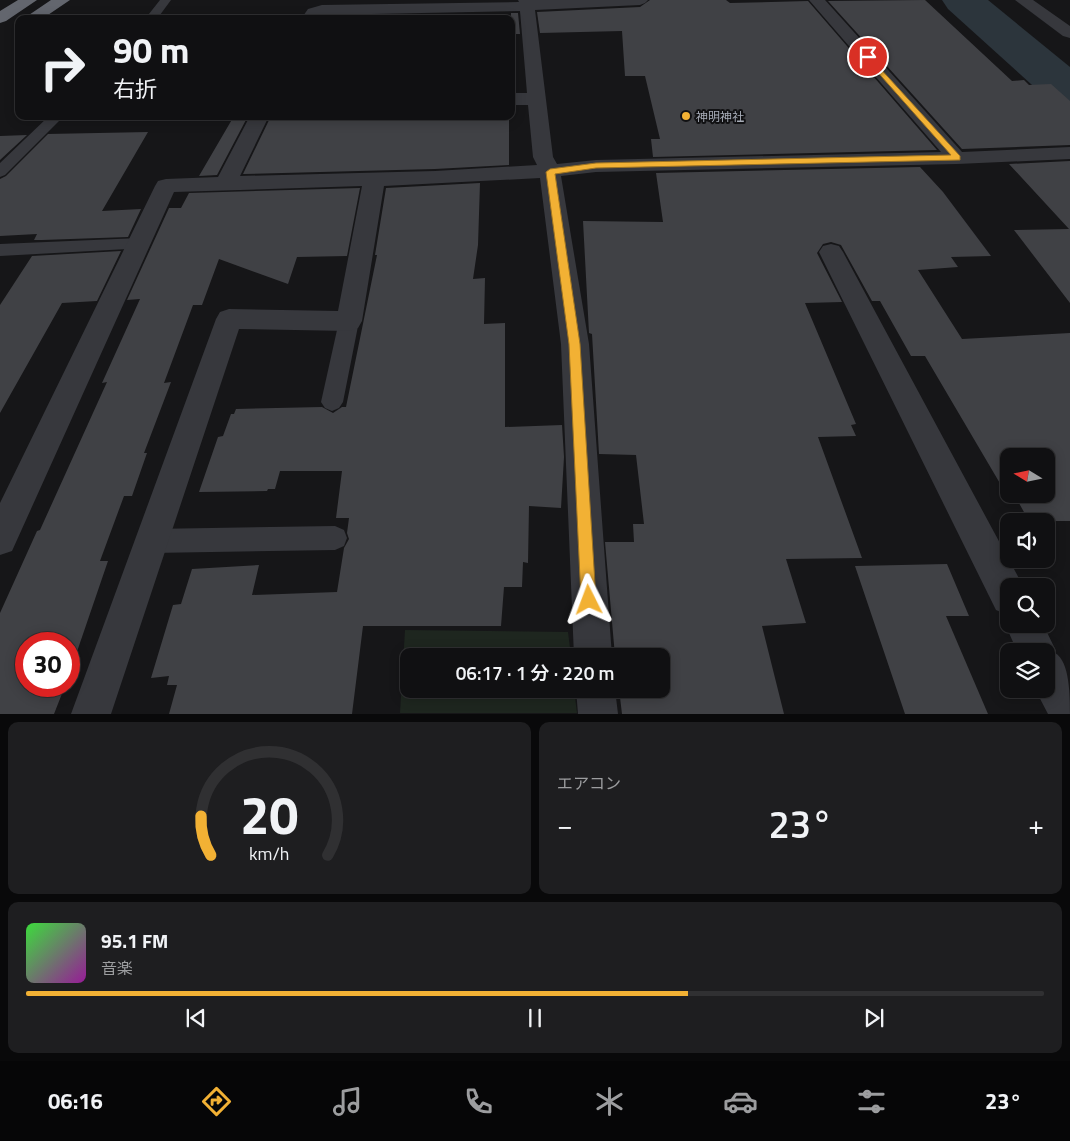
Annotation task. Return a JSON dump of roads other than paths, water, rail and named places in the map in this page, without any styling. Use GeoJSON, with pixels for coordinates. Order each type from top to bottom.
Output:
{"type":"FeatureCollection","features":[{"type":"Feature","properties":{"kind":"highway"},"geometry":{"type":"LineString","coordinates":[[0,18],[29,0]]}},
{"type":"Feature","properties":{"kind":"highway"},"geometry":{"type":"LineString","coordinates":[[38,15],[62,0]]}},
{"type":"Feature","properties":{"kind":"street"},"geometry":{"type":"LineString","coordinates":[[311,15],[312,12],[322,10],[640,0]]}},
{"type":"Feature","properties":{"kind":"street"},"geometry":{"type":"LineString","coordinates":[[817,0],[957,158]]}},
{"type":"Feature","properties":{"kind":"street"},"geometry":{"type":"LineString","coordinates":[[1023,0],[1068,33]]}},
{"type":"Feature","properties":{"kind":"street"},"geometry":{"type":"LineString","coordinates":[[526,3],[543,157],[550,172],[574,344],[593,648]]}},
{"type":"Feature","properties":{"kind":"street"},"geometry":{"type":"LineString","coordinates":[[515,99],[536,99]]}},
{"type":"Feature","properties":{"kind":"street"},"geometry":{"type":"LineString","coordinates":[[226,183],[258,120]]}},
{"type":"Feature","properties":{"kind":"street"},"geometry":{"type":"LineString","coordinates":[[0,539],[166,186],[374,180],[550,172],[596,166],[957,158],[1070,153]]}},
{"type":"Feature","properties":{"kind":"street"},"geometry":{"type":"LineString","coordinates":[[91,714],[229,319],[349,321],[374,180]]}},
{"type":"Feature","properties":{"kind":"street"},"geometry":{"type":"LineString","coordinates":[[831,252],[1000,580]]}},
{"type":"Feature","properties":{"kind":"street"},"geometry":{"type":"LineString","coordinates":[[1055,687],[1069,714]]}},
{"type":"Feature","properties":{"kind":"street"},"geometry":{"type":"LineString","coordinates":[[597,698],[598,714]]}},
{"type":"Feature","properties":{"kind":"lane"},"geometry":{"type":"LineString","coordinates":[[154,15],[166,0]]}},
{"type":"Feature","properties":{"kind":"lane"},"geometry":{"type":"LineString","coordinates":[[0,172],[53,120]]}},
{"type":"Feature","properties":{"kind":"lane"},"geometry":{"type":"LineString","coordinates":[[0,250],[140,244]]}},
{"type":"Feature","properties":{"kind":"lane"},"geometry":{"type":"LineString","coordinates":[[332,402],[349,321]]}},
{"type":"Feature","properties":{"kind":"lane"},"geometry":{"type":"LineString","coordinates":[[151,541],[335,538]]}},
{"type":"Feature","properties":{"kind":"waterway"},"geometry":{"type":"LineString","coordinates":[[963,0],[1070,92]]}},
{"type":"Feature","properties":{"kind":"place","name":"神明神社"},"geometry":{"type":"Point","coordinates":[686,116]}}]}
